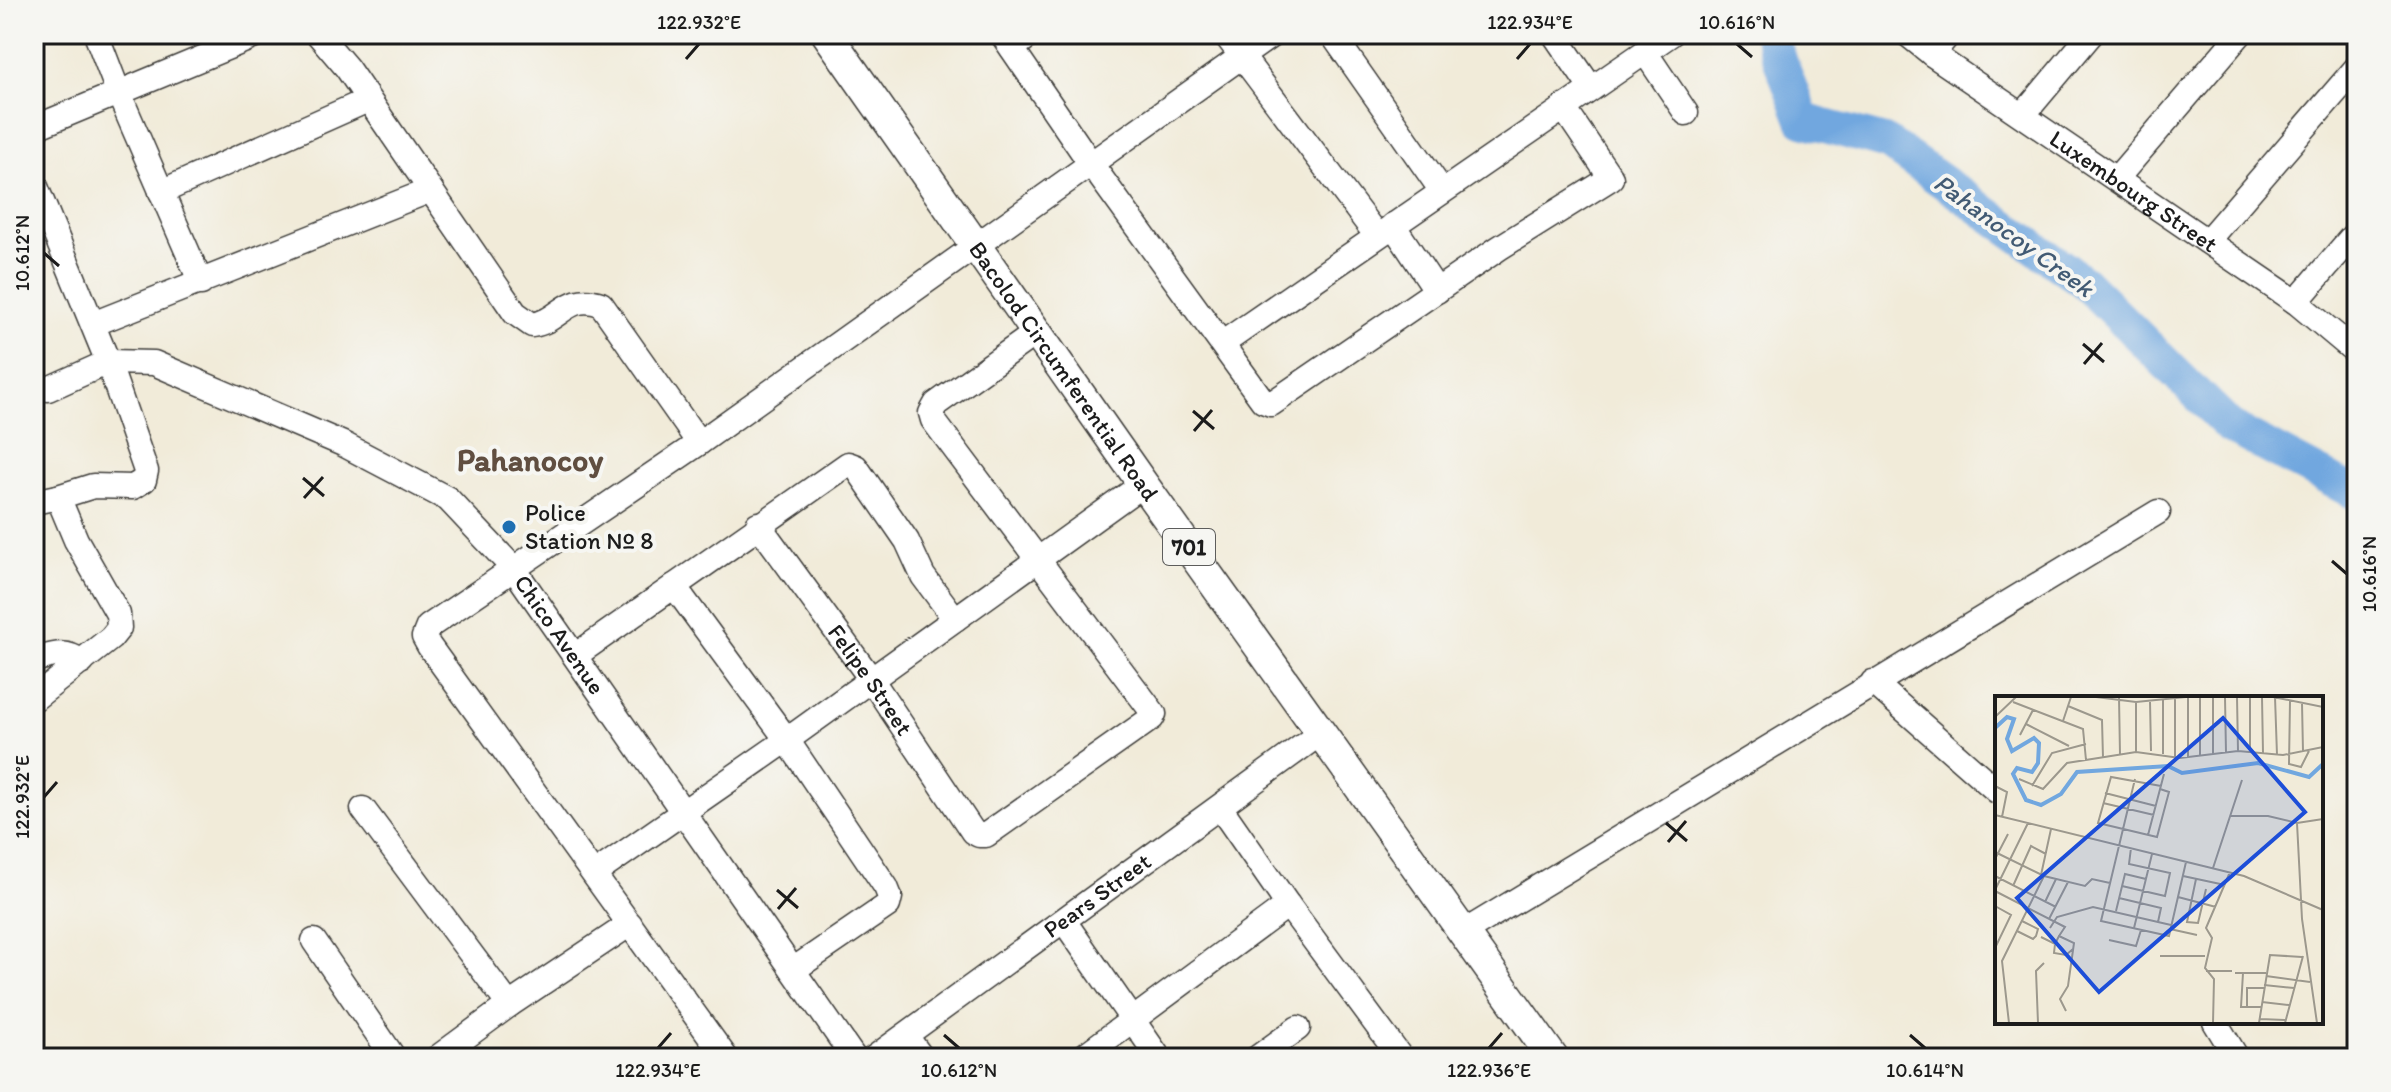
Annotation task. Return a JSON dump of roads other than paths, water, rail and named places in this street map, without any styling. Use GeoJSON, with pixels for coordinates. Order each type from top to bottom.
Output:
{"type":"FeatureCollection","features":[{"type":"Feature","properties":{"kind":"main road","name":"Bacolod Circumferential Road"},"geometry":{"type":"LineString","coordinates":[[827,34],[1143,484],[1464,932],[1547,1056]]}},
{"type":"Feature","properties":{"kind":"street"},"geometry":{"type":"LineString","coordinates":[[96,34],[201,283]]}},
{"type":"Feature","properties":{"kind":"street"},"geometry":{"type":"LineString","coordinates":[[34,128],[260,34]]}},
{"type":"Feature","properties":{"kind":"street"},"geometry":{"type":"LineString","coordinates":[[318,34],[347,68],[499,291],[523,321],[532,325],[541,324],[582,300],[601,304],[699,443]]}},
{"type":"Feature","properties":{"kind":"street"},"geometry":{"type":"LineString","coordinates":[[1225,34],[1437,291]]}},
{"type":"Feature","properties":{"kind":"street"},"geometry":{"type":"LineString","coordinates":[[726,1058],[424,637],[428,627],[699,443],[1273,34]]}},
{"type":"Feature","properties":{"kind":"street"},"geometry":{"type":"LineString","coordinates":[[1332,34],[1442,191]]}},
{"type":"Feature","properties":{"kind":"street"},"geometry":{"type":"LineString","coordinates":[[1554,34],[1591,88]]}},
{"type":"Feature","properties":{"kind":"street"},"geometry":{"type":"LineString","coordinates":[[1223,343],[1671,34]]}},
{"type":"Feature","properties":{"kind":"street","name":"Luxembourg Street"},"geometry":{"type":"LineString","coordinates":[[1907,34],[2296,302],[2357,353]]}},
{"type":"Feature","properties":{"kind":"street"},"geometry":{"type":"LineString","coordinates":[[1932,54],[1949,34]]}},
{"type":"Feature","properties":{"kind":"street"},"geometry":{"type":"LineString","coordinates":[[2023,115],[2091,34]]}},
{"type":"Feature","properties":{"kind":"street"},"geometry":{"type":"LineString","coordinates":[[2117,178],[2240,34]]}},
{"type":"Feature","properties":{"kind":"street"},"geometry":{"type":"LineString","coordinates":[[1015,39],[1091,164],[1263,401],[1271,404],[1499,248],[1611,178],[1563,107]]}},
{"type":"Feature","properties":{"kind":"street"},"geometry":{"type":"LineString","coordinates":[[1645,52],[1686,113]]}},
{"type":"Feature","properties":{"kind":"street"},"geometry":{"type":"LineString","coordinates":[[2207,241],[2357,67]]}},
{"type":"Feature","properties":{"kind":"street"},"geometry":{"type":"LineString","coordinates":[[161,192],[368,100]]}},
{"type":"Feature","properties":{"kind":"street"},"geometry":{"type":"LineString","coordinates":[[34,182],[108,362],[146,476],[141,484],[133,487],[93,486],[46,500],[76,540],[118,614],[119,628],[34,699]]}},
{"type":"Feature","properties":{"kind":"street"},"geometry":{"type":"LineString","coordinates":[[93,324],[431,190]]}},
{"type":"Feature","properties":{"kind":"street"},"geometry":{"type":"LineString","coordinates":[[2296,302],[2357,231]]}},
{"type":"Feature","properties":{"kind":"street"},"geometry":{"type":"LineString","coordinates":[[1037,332],[936,404],[931,413],[933,420],[1037,561]]}},
{"type":"Feature","properties":{"kind":"street","name":"Chico Avenue"},"geometry":{"type":"LineString","coordinates":[[48,389],[108,362],[154,363],[343,444],[448,499],[514,569],[854,1058]]}},
{"type":"Feature","properties":{"kind":"street"},"geometry":{"type":"LineString","coordinates":[[576,655],[758,524],[848,464],[856,467],[907,541],[923,576],[955,619]]}},
{"type":"Feature","properties":{"kind":"street"},"geometry":{"type":"LineString","coordinates":[[594,874],[787,740],[1143,484]]}},
{"type":"Feature","properties":{"kind":"street"},"geometry":{"type":"LineString","coordinates":[[1464,932],[2158,512]]}},
{"type":"Feature","properties":{"kind":"street","name":"Felipe Street"},"geometry":{"type":"LineString","coordinates":[[758,524],[871,679],[973,832],[979,835],[986,835],[1154,714],[1104,644],[1037,561]]}},
{"type":"Feature","properties":{"kind":"street"},"geometry":{"type":"LineString","coordinates":[[674,586],[787,740],[890,897],[888,905],[793,970]]}},
{"type":"Feature","properties":{"kind":"street"},"geometry":{"type":"LineString","coordinates":[[34,660],[64,653],[82,662]]}},
{"type":"Feature","properties":{"kind":"street"},"geometry":{"type":"LineString","coordinates":[[1873,682],[1995,789]]}},
{"type":"Feature","properties":{"kind":"street","name":"Pears Street"},"geometry":{"type":"LineString","coordinates":[[874,1058],[1322,732]]}},
{"type":"Feature","properties":{"kind":"street"},"geometry":{"type":"LineString","coordinates":[[1220,807],[1401,1058]]}},
{"type":"Feature","properties":{"kind":"street"},"geometry":{"type":"LineString","coordinates":[[363,809],[509,1005]]}},
{"type":"Feature","properties":{"kind":"street"},"geometry":{"type":"LineString","coordinates":[[1081,1058],[1288,905]]}},
{"type":"Feature","properties":{"kind":"street"},"geometry":{"type":"LineString","coordinates":[[1064,921],[1159,1058]]}},
{"type":"Feature","properties":{"kind":"street"},"geometry":{"type":"LineString","coordinates":[[437,1058],[509,1005],[630,924]]}},
{"type":"Feature","properties":{"kind":"street"},"geometry":{"type":"LineString","coordinates":[[314,941],[394,1058]]}},
{"type":"Feature","properties":{"kind":"street"},"geometry":{"type":"LineString","coordinates":[[2216,1024],[2237,1058]]}},
{"type":"Feature","properties":{"kind":"street"},"geometry":{"type":"LineString","coordinates":[[1257,1058],[1298,1028]]}},
{"type":"Feature","properties":{"kind":"street"},"geometry":{"type":"LineString","coordinates":[[906,1036],[922,1058]]}},
{"type":"Feature","properties":{"kind":"waterway","name":"Pahanocoy Creek"},"geometry":{"type":"LineString","coordinates":[[1770,34],[1803,120],[1888,143],[2084,282],[2230,427],[2357,494]]}},
{"type":"Feature","properties":{"kind":"place","name":"Police Station № 8"},"geometry":{"type":"Point","coordinates":[509,527]}},
{"type":"Feature","properties":{"kind":"district","name":"Pahanocoy"},"geometry":{"type":"Point","coordinates":[530,460]}}]}
